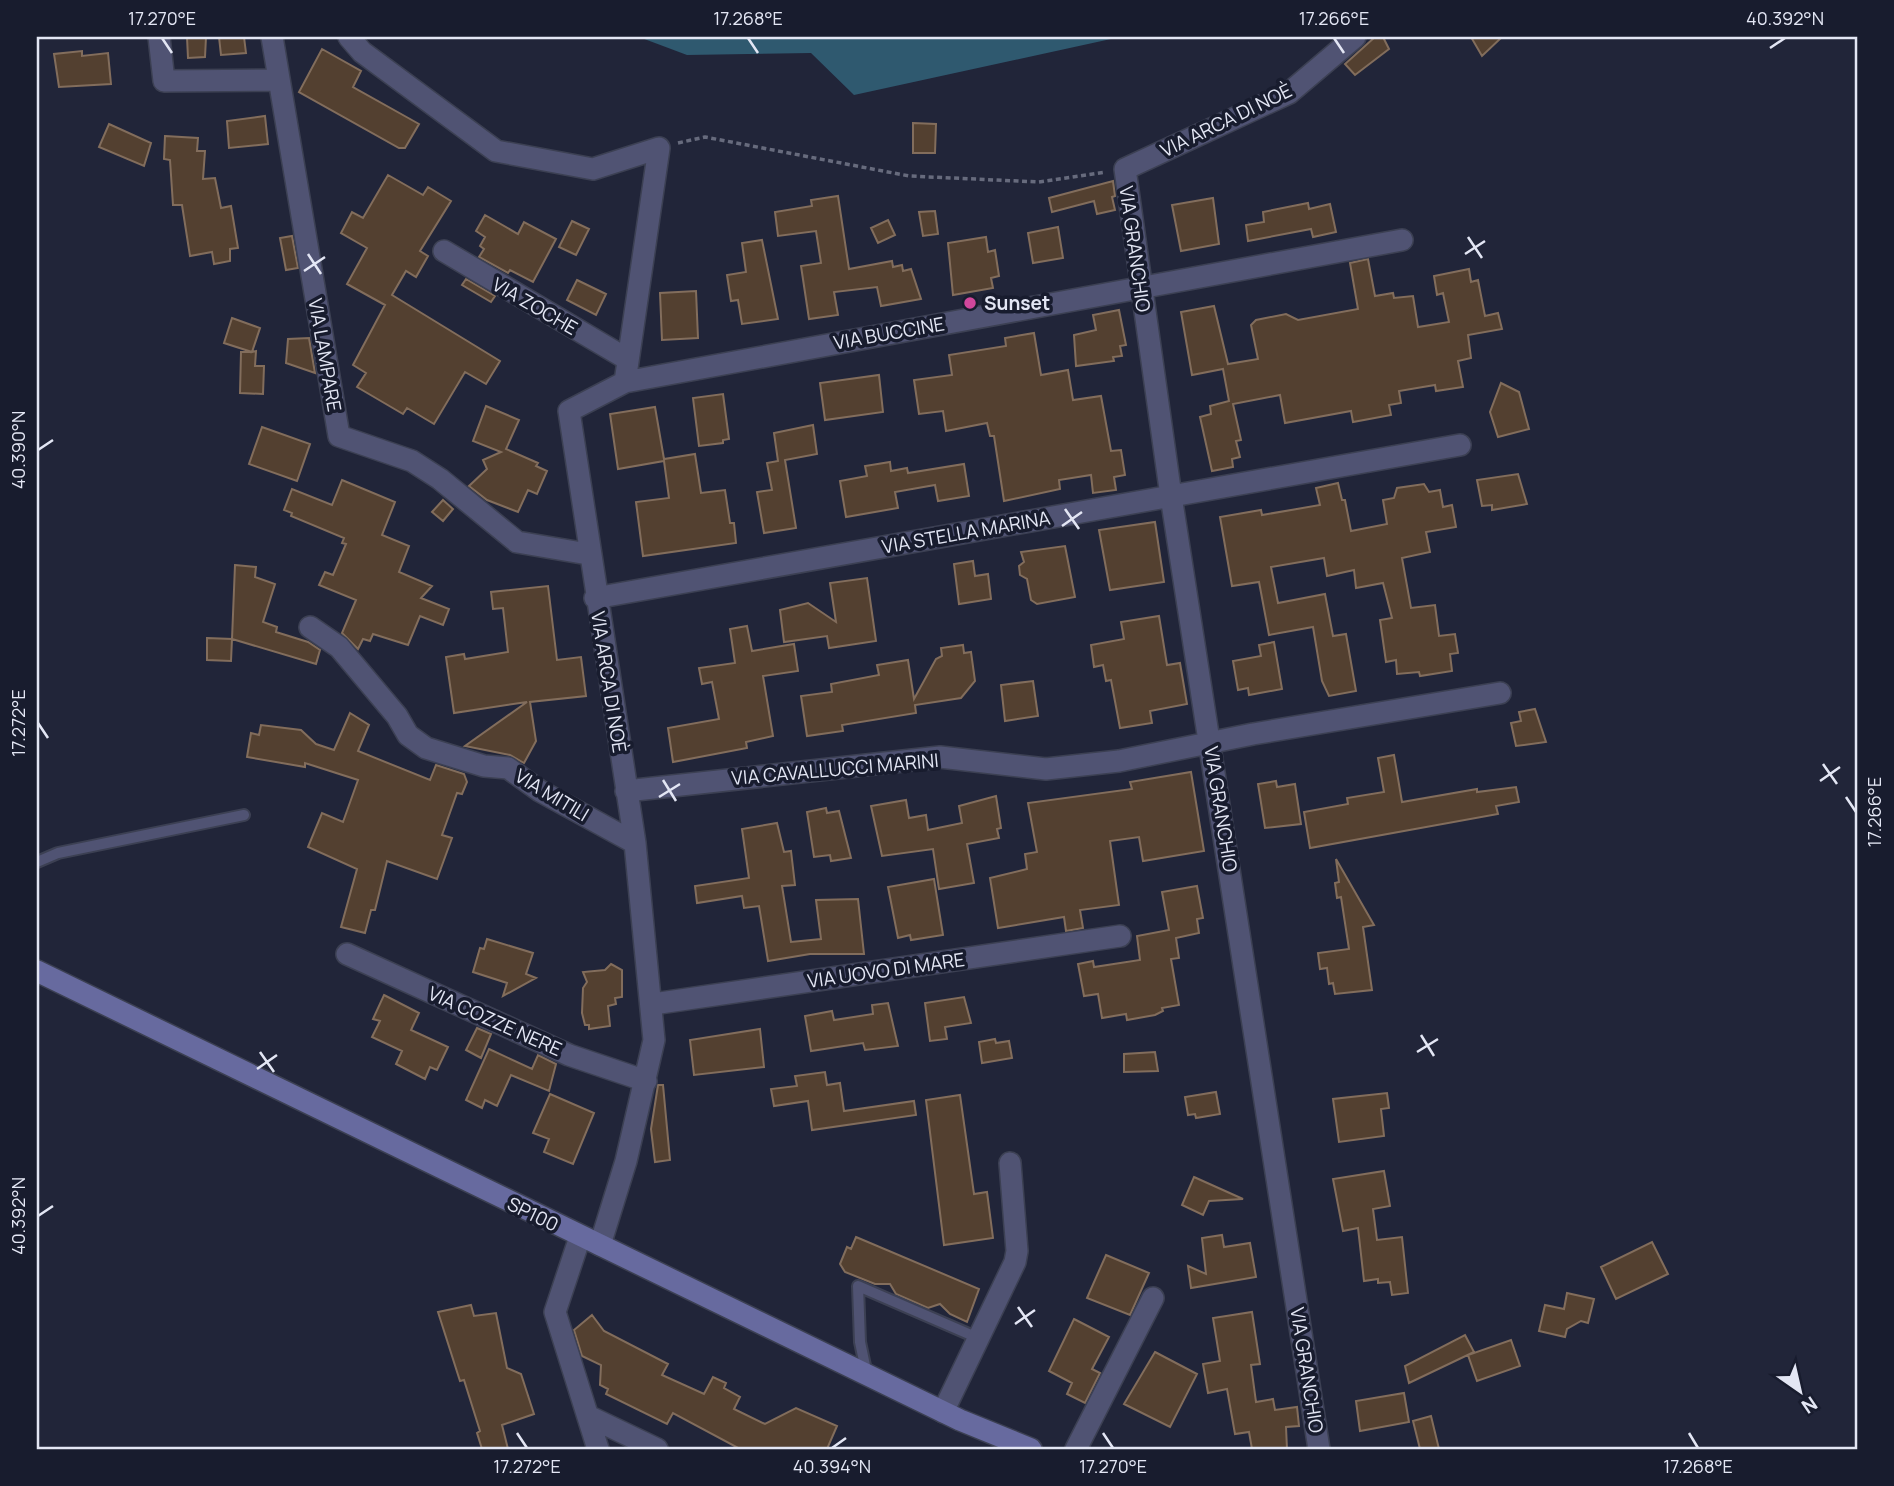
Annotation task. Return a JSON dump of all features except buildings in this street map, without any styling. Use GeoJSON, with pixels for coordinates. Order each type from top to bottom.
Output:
{"type":"FeatureCollection","features":[{"type":"Feature","properties":{"kind":"main road","name":"SP100"},"geometry":{"type":"LineString","coordinates":[[37,971],[943,1412],[1031,1449]]}},
{"type":"Feature","properties":{"kind":"street"},"geometry":{"type":"LineString","coordinates":[[159,37],[164,81],[277,80]]}},
{"type":"Feature","properties":{"kind":"street","name":"VIA LAMPARE"},"geometry":{"type":"LineString","coordinates":[[272,37],[277,80],[339,436],[412,461],[440,479],[517,542],[588,554]]}},
{"type":"Feature","properties":{"kind":"street"},"geometry":{"type":"LineString","coordinates":[[349,37],[362,52],[496,151],[593,169],[659,148],[625,382]]}},
{"type":"Feature","properties":{"kind":"street","name":"VIA ARCA DI NOÈ"},"geometry":{"type":"LineString","coordinates":[[1125,169],[1289,93],[1355,37]]}},
{"type":"Feature","properties":{"kind":"street","name":"VIA GRANCHIO"},"geometry":{"type":"LineString","coordinates":[[1125,169],[1171,496],[1319,1449]]}},
{"type":"Feature","properties":{"kind":"street","name":"VIA BUCCINE"},"geometry":{"type":"LineString","coordinates":[[625,382],[1402,240]]}},
{"type":"Feature","properties":{"kind":"street","name":"VIA ZOCHE"},"geometry":{"type":"LineString","coordinates":[[444,251],[627,359]]}},
{"type":"Feature","properties":{"kind":"street","name":"VIA ARCA DI NOÈ"},"geometry":{"type":"LineString","coordinates":[[598,1449],[555,1312],[626,1161],[654,1040],[653,1004],[635,844],[588,554],[569,411],[625,382]]}},
{"type":"Feature","properties":{"kind":"street","name":"VIA STELLA MARINA"},"geometry":{"type":"LineString","coordinates":[[596,598],[1460,445]]}},
{"type":"Feature","properties":{"kind":"street","name":"VIA MITILI"},"geometry":{"type":"LineString","coordinates":[[310,626],[339,647],[397,716],[408,735],[426,748],[484,766],[508,768],[540,791],[635,844]]}},
{"type":"Feature","properties":{"kind":"street","name":"VIA CAVALLUCCI MARINI"},"geometry":{"type":"LineString","coordinates":[[626,791],[940,758],[1046,769],[1119,761],[1210,742],[1500,693]]}},
{"type":"Feature","properties":{"kind":"street","name":"VIA UOVO DI MARE"},"geometry":{"type":"LineString","coordinates":[[653,1004],[1120,936]]}},
{"type":"Feature","properties":{"kind":"street","name":"VIA COZZE NERE"},"geometry":{"type":"LineString","coordinates":[[347,954],[569,1055],[646,1081]]}},
{"type":"Feature","properties":{"kind":"street"},"geometry":{"type":"LineString","coordinates":[[943,1412],[1015,1262],[1017,1251],[1010,1163]]}},
{"type":"Feature","properties":{"kind":"street"},"geometry":{"type":"LineString","coordinates":[[1076,1449],[1153,1298]]}},
{"type":"Feature","properties":{"kind":"street"},"geometry":{"type":"LineString","coordinates":[[588,1416],[657,1449]]}},
{"type":"Feature","properties":{"kind":"lane"},"geometry":{"type":"LineString","coordinates":[[37,862],[58,853],[244,815]]}},
{"type":"Feature","properties":{"kind":"lane"},"geometry":{"type":"LineString","coordinates":[[867,1375],[860,1342],[858,1286],[978,1338]]}},
{"type":"Feature","properties":{"kind":"path"},"geometry":{"type":"LineString","coordinates":[[659,148],[705,137],[922,177],[1039,182],[1125,169]]}},
{"type":"Feature","properties":{"kind":"water"},"geometry":{"type":"Polygon","coordinates":[[[639,37],[1120,37],[854,95],[811,53],[687,55],[639,37]]]}},
{"type":"Feature","properties":{"kind":"place","name":"Sunset"},"geometry":{"type":"Point","coordinates":[970,303]}}]}
